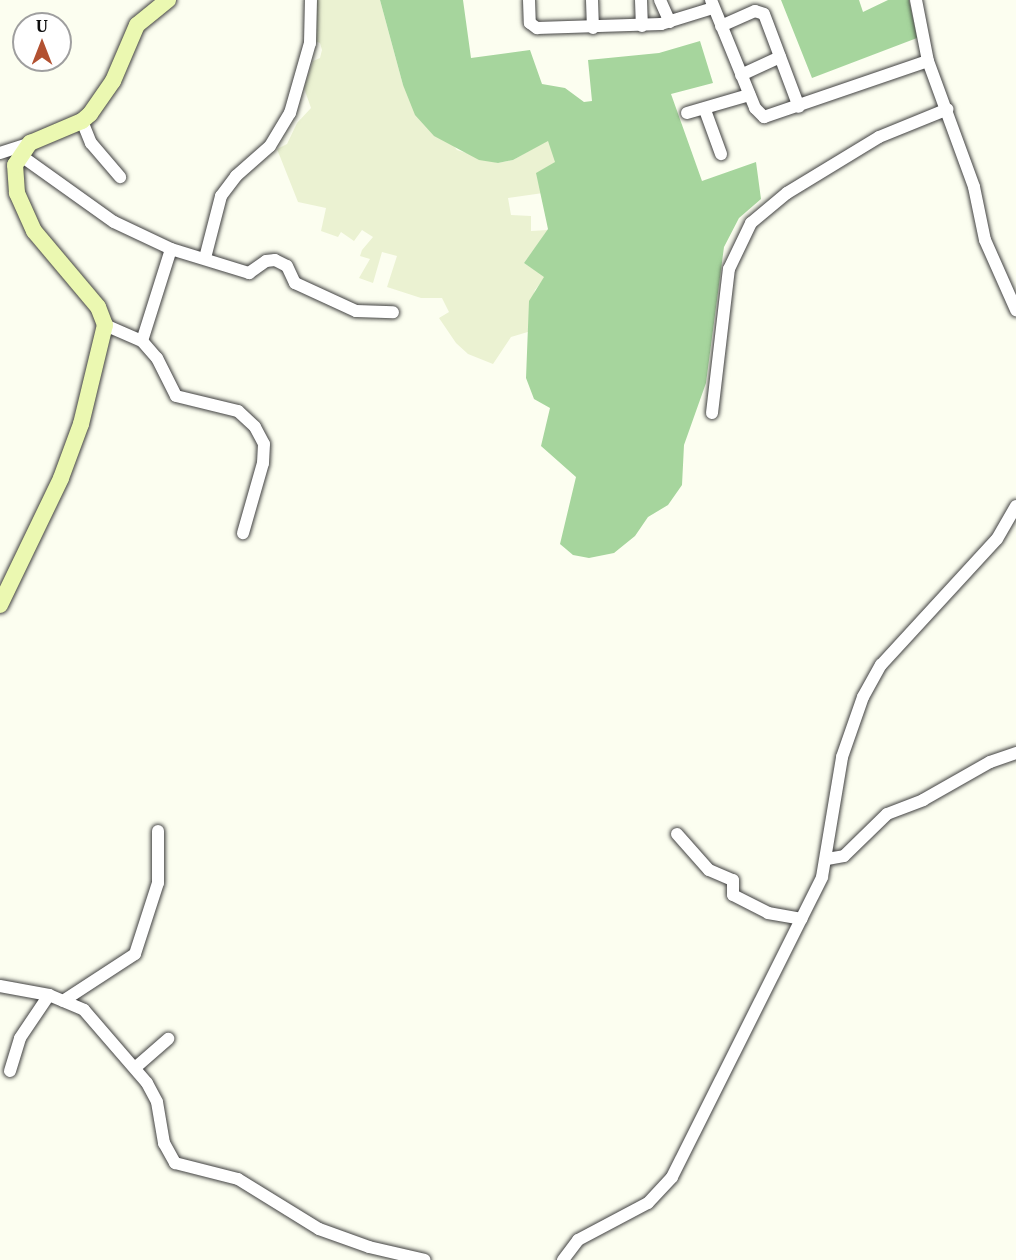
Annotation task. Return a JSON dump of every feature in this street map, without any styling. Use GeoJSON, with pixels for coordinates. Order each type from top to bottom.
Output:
{"type":"FeatureCollection","features":[{"type":"Feature","properties":{"kind":"street"},"geometry":{"type":"LineString","coordinates":[[0,153],[25,149],[82,121],[114,81],[137,25],[168,0]]}},
{"type":"Feature","properties":{"kind":"street"},"geometry":{"type":"LineString","coordinates":[[205,258],[220,196],[236,176],[270,146],[290,113],[310,43],[311,0]]}},
{"type":"Feature","properties":{"kind":"street"},"geometry":{"type":"LineString","coordinates":[[529,0],[534,28],[642,26],[670,22],[712,4],[749,95],[758,113],[765,117],[928,61]]}},
{"type":"Feature","properties":{"kind":"street"},"geometry":{"type":"LineString","coordinates":[[592,0],[593,28]]}},
{"type":"Feature","properties":{"kind":"street"},"geometry":{"type":"LineString","coordinates":[[641,0],[642,26]]}},
{"type":"Feature","properties":{"kind":"street"},"geometry":{"type":"LineString","coordinates":[[660,0],[670,22]]}},
{"type":"Feature","properties":{"kind":"street"},"geometry":{"type":"LineString","coordinates":[[916,0],[928,61],[948,109],[974,188],[985,240],[1016,310]]}},
{"type":"Feature","properties":{"kind":"street"},"geometry":{"type":"LineString","coordinates":[[721,26],[760,11],[799,107]]}},
{"type":"Feature","properties":{"kind":"street"},"geometry":{"type":"LineString","coordinates":[[741,75],[780,57]]}},
{"type":"Feature","properties":{"kind":"street"},"geometry":{"type":"LineString","coordinates":[[687,113],[705,110],[749,95]]}},
{"type":"Feature","properties":{"kind":"street"},"geometry":{"type":"LineString","coordinates":[[712,413],[729,270],[751,223],[787,193],[879,137],[948,109]]}},
{"type":"Feature","properties":{"kind":"street"},"geometry":{"type":"LineString","coordinates":[[705,110],[721,154]]}},
{"type":"Feature","properties":{"kind":"street"},"geometry":{"type":"LineString","coordinates":[[82,121],[91,143],[120,177]]}},
{"type":"Feature","properties":{"kind":"street"},"geometry":{"type":"LineString","coordinates":[[25,149],[114,222],[171,249],[249,273],[275,260],[287,266],[295,283],[356,311],[393,312]]}},
{"type":"Feature","properties":{"kind":"street"},"geometry":{"type":"LineString","coordinates":[[0,605],[61,478],[81,424],[105,325],[104,315],[48,251],[23,210],[15,175],[25,149]]}},
{"type":"Feature","properties":{"kind":"street"},"geometry":{"type":"LineString","coordinates":[[142,341],[171,249]]}},
{"type":"Feature","properties":{"kind":"street"},"geometry":{"type":"LineString","coordinates":[[105,325],[142,341],[157,358],[176,396],[238,411],[255,427],[264,444],[263,463],[243,533]]}},
{"type":"Feature","properties":{"kind":"street"},"geometry":{"type":"LineString","coordinates":[[563,1260],[578,1240],[648,1203],[672,1177],[801,919],[827,860],[842,757],[863,697],[881,665],[997,539],[1016,506]]}},
{"type":"Feature","properties":{"kind":"street"},"geometry":{"type":"LineString","coordinates":[[827,860],[851,851],[887,814],[1016,753]]}},
{"type":"Feature","properties":{"kind":"street"},"geometry":{"type":"LineString","coordinates":[[63,1001],[135,954],[158,883],[159,831]]}},
{"type":"Feature","properties":{"kind":"street"},"geometry":{"type":"LineString","coordinates":[[677,834],[708,870],[733,880],[733,895],[768,913],[801,919]]}},
{"type":"Feature","properties":{"kind":"street"},"geometry":{"type":"LineString","coordinates":[[0,986],[50,995],[84,1010],[136,1067],[157,1102],[164,1143],[175,1163],[238,1179],[319,1228],[400,1257],[425,1260]]}},
{"type":"Feature","properties":{"kind":"street"},"geometry":{"type":"LineString","coordinates":[[10,1071],[20,1038],[50,995]]}},
{"type":"Feature","properties":{"kind":"street"},"geometry":{"type":"LineString","coordinates":[[136,1067],[168,1039]]}},
{"type":"Feature","properties":{"kind":"green space"},"geometry":{"type":"Polygon","coordinates":[[[312,0],[380,0],[403,85],[457,150],[498,163],[513,160],[548,140],[556,162],[537,173],[543,193],[508,198],[511,215],[531,216],[531,231],[548,230],[524,263],[545,277],[535,290],[529,311],[531,331],[511,337],[493,364],[468,354],[456,343],[439,318],[449,312],[442,298],[421,298],[387,287],[397,256],[382,252],[373,283],[359,278],[370,259],[360,256],[362,250],[373,237],[362,230],[354,241],[341,232],[338,237],[321,231],[326,208],[298,202],[277,149],[287,144],[297,123],[311,108],[304,88],[313,61],[320,58],[322,50],[320,43],[312,40],[312,0]]]}},
{"type":"Feature","properties":{"kind":"green space"},"geometry":{"type":"Polygon","coordinates":[[[380,0],[463,0],[471,58],[530,50],[542,84],[565,88],[584,102],[592,101],[588,60],[659,53],[700,41],[713,83],[671,94],[702,181],[756,162],[761,199],[739,218],[724,247],[706,383],[684,445],[682,485],[668,505],[648,517],[635,536],[614,553],[589,558],[573,555],[560,544],[576,477],[541,446],[550,408],[534,399],[526,378],[529,301],[544,277],[524,263],[548,229],[536,173],[555,162],[548,141],[513,160],[498,163],[479,160],[434,136],[415,115],[403,85],[380,0]]]}},
{"type":"Feature","properties":{"kind":"green space"},"geometry":{"type":"Polygon","coordinates":[[[781,0],[859,0],[863,12],[888,0],[909,0],[917,38],[812,78],[781,0]]]}}]}
